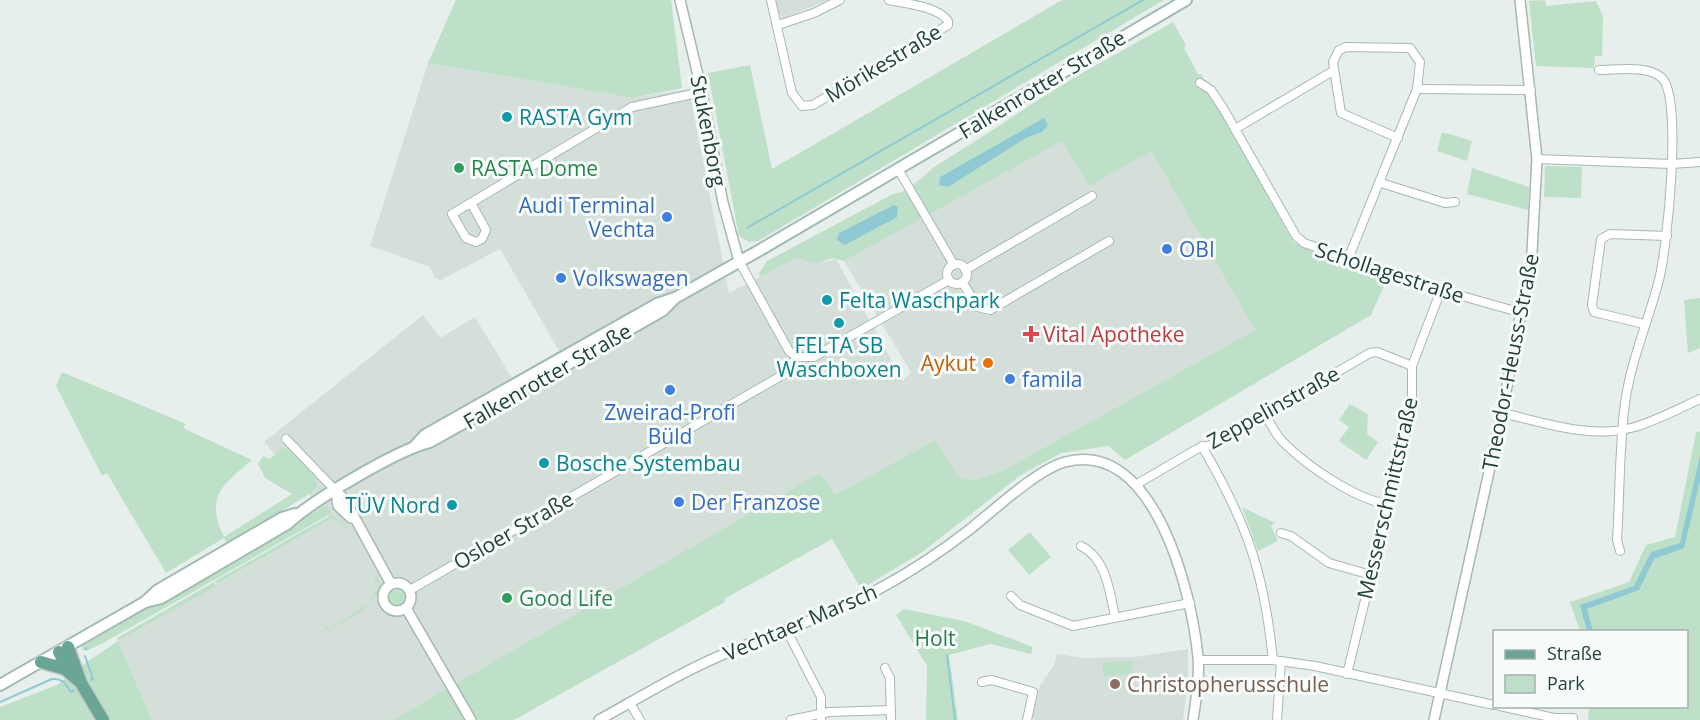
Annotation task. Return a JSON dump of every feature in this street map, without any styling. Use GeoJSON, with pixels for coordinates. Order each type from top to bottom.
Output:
{"type":"FeatureCollection","features":[{"type":"Feature","properties":{"kind":"main road","name":"Falkenrotter Straße"},"geometry":{"type":"LineString","coordinates":[[0,685],[145,602],[158,590],[282,518],[299,513],[415,446],[425,435],[657,304],[675,298],[740,261],[1186,0]]}},
{"type":"Feature","properties":{"kind":"main road"},"geometry":{"type":"LineString","coordinates":[[63,649],[71,673]]}},
{"type":"Feature","properties":{"kind":"main road"},"geometry":{"type":"LineString","coordinates":[[63,649],[103,720]]}},
{"type":"Feature","properties":{"kind":"main road"},"geometry":{"type":"LineString","coordinates":[[41,662],[71,673],[81,683]]}},
{"type":"Feature","properties":{"kind":"street","name":"Stukenborg"},"geometry":{"type":"LineString","coordinates":[[680,0],[702,92],[732,243],[740,261]]}},
{"type":"Feature","properties":{"kind":"street","name":"Mörikestraße"},"geometry":{"type":"LineString","coordinates":[[771,0],[792,93],[802,106],[813,105],[948,25],[944,15],[889,0]]}},
{"type":"Feature","properties":{"kind":"street"},"geometry":{"type":"LineString","coordinates":[[778,25],[814,13],[840,0]]}},
{"type":"Feature","properties":{"kind":"street","name":"Theodor-Heuss-Straße"},"geometry":{"type":"LineString","coordinates":[[1434,720],[1502,413],[1532,252],[1537,159],[1532,90],[1520,0]]}},
{"type":"Feature","properties":{"kind":"street"},"geometry":{"type":"LineString","coordinates":[[1348,259],[1381,183],[1417,89],[1420,62],[1410,48],[1346,47],[1335,53],[1334,71],[1341,113],[1398,138]]}},
{"type":"Feature","properties":{"kind":"street"},"geometry":{"type":"LineString","coordinates":[[1599,70],[1650,71],[1662,78],[1669,91],[1671,164],[1667,236],[1659,280],[1632,364],[1622,430],[1617,540],[1620,551]]}},
{"type":"Feature","properties":{"kind":"street"},"geometry":{"type":"LineString","coordinates":[[1235,129],[1334,71]]}},
{"type":"Feature","properties":{"kind":"street","name":"Schollagestraße"},"geometry":{"type":"LineString","coordinates":[[1200,83],[1211,90],[1296,236],[1315,249],[1522,313]]}},
{"type":"Feature","properties":{"kind":"street"},"geometry":{"type":"LineString","coordinates":[[1417,89],[1532,90]]}},
{"type":"Feature","properties":{"kind":"street"},"geometry":{"type":"LineString","coordinates":[[471,203],[486,230],[484,237],[476,242],[466,238],[453,214],[471,203],[632,107],[702,92]]}},
{"type":"Feature","properties":{"kind":"street"},"geometry":{"type":"LineString","coordinates":[[1537,159],[1671,164],[1700,162]]}},
{"type":"Feature","properties":{"kind":"street"},"geometry":{"type":"LineString","coordinates":[[898,170],[954,265],[966,270]]}},
{"type":"Feature","properties":{"kind":"street"},"geometry":{"type":"LineString","coordinates":[[1381,183],[1445,203],[1455,202]]}},
{"type":"Feature","properties":{"kind":"street"},"geometry":{"type":"LineString","coordinates":[[966,270],[1092,196]]}},
{"type":"Feature","properties":{"kind":"street"},"geometry":{"type":"LineString","coordinates":[[1644,324],[1594,312],[1592,305],[1601,239],[1610,234],[1667,236]]}},
{"type":"Feature","properties":{"kind":"street"},"geometry":{"type":"LineString","coordinates":[[962,282],[978,307],[990,310],[1109,241]]}},
{"type":"Feature","properties":{"kind":"street"},"geometry":{"type":"LineString","coordinates":[[740,261],[789,351],[797,357],[814,357],[949,280]]}},
{"type":"Feature","properties":{"kind":"street"},"geometry":{"type":"LineString","coordinates":[[954,265],[947,273],[949,280],[955,284],[966,278],[966,270]]}},
{"type":"Feature","properties":{"kind":"street","name":"Messerschmittstraße"},"geometry":{"type":"LineString","coordinates":[[1347,674],[1371,575],[1375,568],[1412,408],[1413,366],[1442,290]]}},
{"type":"Feature","properties":{"kind":"street","name":"Zeppelinstraße"},"geometry":{"type":"LineString","coordinates":[[1137,484],[1203,446],[1213,444],[1265,415],[1370,353],[1377,352],[1413,366]]}},
{"type":"Feature","properties":{"kind":"street","name":"Osloer Straße"},"geometry":{"type":"LineString","coordinates":[[410,590],[786,373],[797,357]]}},
{"type":"Feature","properties":{"kind":"street"},"geometry":{"type":"LineString","coordinates":[[1502,413],[1590,432],[1622,430],[1639,426],[1700,399]]}},
{"type":"Feature","properties":{"kind":"street"},"geometry":{"type":"LineString","coordinates":[[1265,415],[1281,441],[1296,453],[1367,500],[1388,504]]}},
{"type":"Feature","properties":{"kind":"street"},"geometry":{"type":"LineString","coordinates":[[286,439],[336,491],[338,506],[354,520],[391,584]]}},
{"type":"Feature","properties":{"kind":"street"},"geometry":{"type":"LineString","coordinates":[[1203,446],[1232,498],[1255,556],[1267,603],[1277,661],[1277,720]]}},
{"type":"Feature","properties":{"kind":"street","name":"Vechtaer Marsch"},"geometry":{"type":"LineString","coordinates":[[599,720],[695,667],[787,631],[886,585],[941,551],[1026,484],[1067,461],[1077,461],[1105,464],[1121,471],[1137,484],[1157,516],[1172,548],[1190,603],[1199,660],[1193,720]]}},
{"type":"Feature","properties":{"kind":"street"},"geometry":{"type":"LineString","coordinates":[[1281,533],[1291,536],[1329,562],[1371,575]]}},
{"type":"Feature","properties":{"kind":"street"},"geometry":{"type":"LineString","coordinates":[[1081,546],[1090,550],[1103,571],[1115,617]]}},
{"type":"Feature","properties":{"kind":"street"},"geometry":{"type":"LineString","coordinates":[[402,583],[410,590],[411,600],[406,608],[395,611],[386,604],[383,595],[391,584],[402,583]]}},
{"type":"Feature","properties":{"kind":"street"},"geometry":{"type":"LineString","coordinates":[[1011,596],[1020,605],[1073,626],[1190,603]]}},
{"type":"Feature","properties":{"kind":"street"},"geometry":{"type":"LineString","coordinates":[[406,608],[471,720]]}},
{"type":"Feature","properties":{"kind":"street"},"geometry":{"type":"LineString","coordinates":[[787,631],[821,697],[821,717]]}},
{"type":"Feature","properties":{"kind":"street"},"geometry":{"type":"LineString","coordinates":[[1199,660],[1277,661],[1493,705]]}},
{"type":"Feature","properties":{"kind":"street"},"geometry":{"type":"LineString","coordinates":[[885,668],[890,678],[891,720]]}},
{"type":"Feature","properties":{"kind":"street"},"geometry":{"type":"LineString","coordinates":[[982,682],[992,680],[1033,692],[1027,720]]}},
{"type":"Feature","properties":{"kind":"street"},"geometry":{"type":"LineString","coordinates":[[630,702],[640,720]]}},
{"type":"Feature","properties":{"kind":"street"},"geometry":{"type":"LineString","coordinates":[[1509,708],[1554,718],[1573,718]]}},
{"type":"Feature","properties":{"kind":"street"},"geometry":{"type":"LineString","coordinates":[[791,720],[891,710]]}},
{"type":"Feature","properties":{"kind":"shaded area"},"geometry":{"type":"Polygon","coordinates":[[[774,0],[829,0],[783,18],[777,12],[774,0]]]}},
{"type":"Feature","properties":{"kind":"shaded area"},"geometry":{"type":"Polygon","coordinates":[[[428,63],[633,98],[689,89],[729,293],[796,258],[817,264],[836,259],[903,381],[911,372],[844,261],[1062,140],[1151,151],[1255,330],[1004,470],[975,480],[958,478],[935,440],[835,495],[820,474],[393,720],[152,720],[118,641],[331,519],[264,442],[423,315],[440,338],[475,317],[512,378],[559,351],[500,249],[441,280],[435,278],[430,267],[370,246],[428,63]]]}},
{"type":"Feature","properties":{"kind":"shaded area","name":"Christopherusschule"},"geometry":{"type":"Polygon","coordinates":[[[1188,649],[1188,682],[1183,720],[1036,720],[1032,717],[1040,686],[1054,665],[1057,654],[1085,658],[1135,657],[1188,649]]]}},
{"type":"Feature","properties":{"kind":"green space"},"geometry":{"type":"Polygon","coordinates":[[[456,0],[671,0],[682,88],[633,98],[428,63],[456,0]]]}},
{"type":"Feature","properties":{"kind":"green space"},"geometry":{"type":"Polygon","coordinates":[[[1062,0],[1164,0],[758,241],[749,242],[739,236],[708,73],[750,65],[772,169],[1062,0]]]}},
{"type":"Feature","properties":{"kind":"green space"},"geometry":{"type":"Polygon","coordinates":[[[1545,0],[1546,6],[1596,1],[1603,16],[1602,56],[1595,56],[1594,68],[1536,66],[1529,1],[1545,0]]]}},
{"type":"Feature","properties":{"kind":"green space"},"geometry":{"type":"Polygon","coordinates":[[[1173,22],[1198,74],[1201,74],[1293,242],[1318,254],[1388,277],[1371,315],[1125,460],[1108,446],[1061,453],[1021,475],[921,553],[861,589],[832,539],[724,599],[725,602],[514,720],[393,720],[820,473],[835,495],[935,440],[958,477],[975,480],[1004,470],[1255,330],[1151,151],[1089,186],[1062,141],[844,261],[832,258],[817,264],[796,258],[760,277],[759,273],[767,261],[893,194],[907,189],[936,166],[1054,90],[1173,22]]]}},
{"type":"Feature","properties":{"kind":"green space"},"geometry":{"type":"Polygon","coordinates":[[[1442,132],[1472,141],[1467,161],[1437,151],[1442,132]]]}},
{"type":"Feature","properties":{"kind":"green space"},"geometry":{"type":"Polygon","coordinates":[[[1545,166],[1582,167],[1581,198],[1544,197],[1545,166]]]}},
{"type":"Feature","properties":{"kind":"green space"},"geometry":{"type":"Polygon","coordinates":[[[1472,168],[1529,187],[1528,210],[1467,194],[1472,168]]]}},
{"type":"Feature","properties":{"kind":"green space"},"geometry":{"type":"Polygon","coordinates":[[[1700,298],[1700,348],[1688,353],[1684,300],[1700,298]]]}},
{"type":"Feature","properties":{"kind":"green space"},"geometry":{"type":"Polygon","coordinates":[[[62,372],[186,424],[183,428],[252,460],[232,477],[220,493],[216,512],[224,537],[292,494],[265,478],[258,464],[263,456],[270,459],[283,448],[288,449],[313,475],[317,486],[314,491],[227,545],[224,538],[166,573],[107,473],[102,476],[56,386],[62,372]]]}},
{"type":"Feature","properties":{"kind":"green space"},"geometry":{"type":"Polygon","coordinates":[[[1350,404],[1368,414],[1367,434],[1378,442],[1366,460],[1339,441],[1349,427],[1339,420],[1350,404]]]}},
{"type":"Feature","properties":{"kind":"green space"},"geometry":{"type":"Polygon","coordinates":[[[1700,431],[1700,720],[1588,720],[1589,708],[1688,708],[1688,630],[1580,630],[1570,602],[1629,582],[1646,545],[1675,537],[1696,433],[1700,431]]]}},
{"type":"Feature","properties":{"kind":"green space"},"geometry":{"type":"Polygon","coordinates":[[[326,505],[332,513],[103,643],[86,651],[82,650],[82,646],[326,505]]]}},
{"type":"Feature","properties":{"kind":"green space"},"geometry":{"type":"Polygon","coordinates":[[[1242,507],[1275,523],[1271,526],[1278,541],[1258,551],[1242,507]]]}},
{"type":"Feature","properties":{"kind":"green space"},"geometry":{"type":"Polygon","coordinates":[[[331,515],[343,521],[349,530],[340,521],[331,519],[217,584],[215,581],[331,515]]]}},
{"type":"Feature","properties":{"kind":"green space"},"geometry":{"type":"Polygon","coordinates":[[[1030,532],[1051,557],[1029,575],[1008,550],[1030,532]]]}},
{"type":"Feature","properties":{"kind":"green space"},"geometry":{"type":"Polygon","coordinates":[[[367,560],[381,584],[377,593],[366,607],[327,631],[324,626],[326,624],[329,629],[369,603],[379,584],[375,581],[375,574],[367,560]]]}},
{"type":"Feature","properties":{"kind":"green space"},"geometry":{"type":"Polygon","coordinates":[[[214,582],[216,586],[118,641],[117,638],[214,582]]]}},
{"type":"Feature","properties":{"kind":"green space"},"geometry":{"type":"Polygon","coordinates":[[[397,585],[407,592],[408,596],[401,606],[397,607],[387,600],[386,596],[393,586],[397,585]]]}},
{"type":"Feature","properties":{"kind":"green space","name":"Holt"},"geometry":{"type":"Polygon","coordinates":[[[904,609],[964,621],[1033,647],[1031,654],[990,644],[949,655],[958,720],[926,720],[927,666],[896,615],[904,609]]]}},
{"type":"Feature","properties":{"kind":"green space"},"geometry":{"type":"Polygon","coordinates":[[[118,641],[152,720],[109,720],[81,666],[118,641]]]}},
{"type":"Feature","properties":{"kind":"green space"},"geometry":{"type":"Polygon","coordinates":[[[1131,661],[1132,674],[1103,676],[1103,662],[1131,661]]]}},
{"type":"Feature","properties":{"kind":"green space"},"geometry":{"type":"Polygon","coordinates":[[[69,676],[75,682],[97,720],[0,720],[0,707],[57,685],[69,676]]]}},
{"type":"Feature","properties":{"kind":"water"},"geometry":{"type":"Polygon","coordinates":[[[1044,118],[1048,125],[1042,132],[1026,138],[948,187],[939,185],[940,177],[1044,118]]]}},
{"type":"Feature","properties":{"kind":"water"},"geometry":{"type":"Polygon","coordinates":[[[894,205],[898,207],[897,217],[845,245],[837,240],[839,233],[894,205]]]}},
{"type":"Feature","properties":{"kind":"water"},"geometry":{"type":"Polygon","coordinates":[[[1700,456],[1700,481],[1684,548],[1654,559],[1639,590],[1587,609],[1593,630],[1587,630],[1580,605],[1634,586],[1651,552],[1680,543],[1700,456]]]}},
{"type":"Feature","properties":{"kind":"waterway"},"geometry":{"type":"LineString","coordinates":[[747,228],[1143,0]]}},
{"type":"Feature","properties":{"kind":"waterway"},"geometry":{"type":"LineString","coordinates":[[947,655],[955,720]]}},
{"type":"Feature","properties":{"kind":"waterway"},"geometry":{"type":"LineString","coordinates":[[85,656],[93,679],[91,680]]}},
{"type":"Feature","properties":{"kind":"waterway"},"geometry":{"type":"LineString","coordinates":[[0,702],[52,679],[63,682],[71,692],[74,690]]}},
{"type":"Feature","properties":{"kind":"place","name":"RASTA Gym"},"geometry":{"type":"Point","coordinates":[507,117]}},
{"type":"Feature","properties":{"kind":"place","name":"RASTA Dome"},"geometry":{"type":"Point","coordinates":[459,168]}},
{"type":"Feature","properties":{"kind":"place","name":"Audi Terminal Vechta"},"geometry":{"type":"Point","coordinates":[667,217]}},
{"type":"Feature","properties":{"kind":"place","name":"OBI"},"geometry":{"type":"Point","coordinates":[1167,249]}},
{"type":"Feature","properties":{"kind":"place","name":"Volkswagen"},"geometry":{"type":"Point","coordinates":[561,278]}},
{"type":"Feature","properties":{"kind":"place","name":"Felta Waschpark"},"geometry":{"type":"Point","coordinates":[827,300]}},
{"type":"Feature","properties":{"kind":"place","name":"FELTA SB Waschboxen"},"geometry":{"type":"Point","coordinates":[839,323]}},
{"type":"Feature","properties":{"kind":"place","name":"Vital Apotheke"},"geometry":{"type":"Point","coordinates":[1031,334]}},
{"type":"Feature","properties":{"kind":"place","name":"Aykut"},"geometry":{"type":"Point","coordinates":[988,363]}},
{"type":"Feature","properties":{"kind":"place","name":"famila"},"geometry":{"type":"Point","coordinates":[1010,379]}},
{"type":"Feature","properties":{"kind":"place","name":"Zweirad-Profi Büld"},"geometry":{"type":"Point","coordinates":[670,390]}},
{"type":"Feature","properties":{"kind":"place","name":"Bosche Systembau"},"geometry":{"type":"Point","coordinates":[544,463]}},
{"type":"Feature","properties":{"kind":"place","name":"Der Franzose"},"geometry":{"type":"Point","coordinates":[679,502]}},
{"type":"Feature","properties":{"kind":"place","name":"TÜV Nord"},"geometry":{"type":"Point","coordinates":[452,505]}},
{"type":"Feature","properties":{"kind":"place","name":"Good Life"},"geometry":{"type":"Point","coordinates":[507,598]}},
{"type":"Feature","properties":{"kind":"place","name":"Christopherusschule"},"geometry":{"type":"Point","coordinates":[1115,684]}}]}
